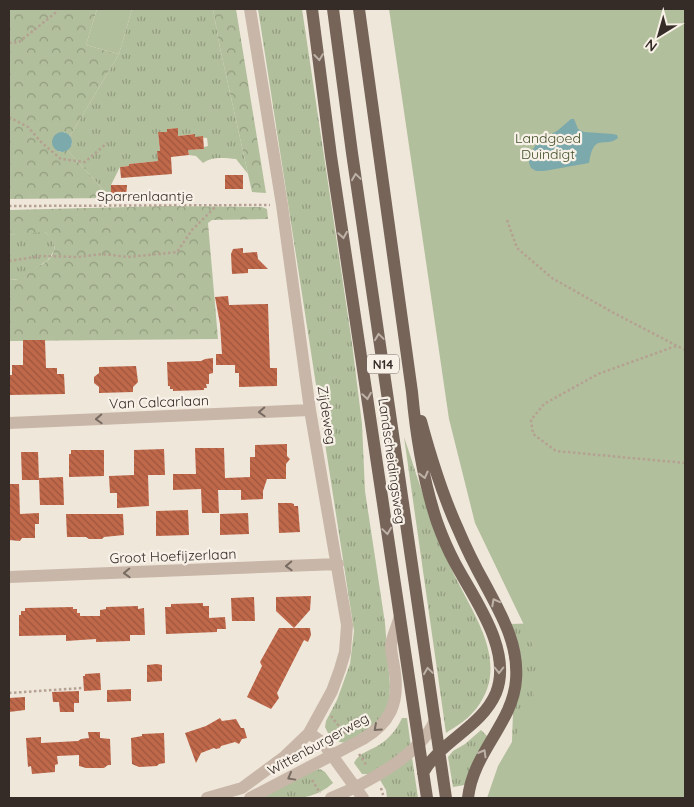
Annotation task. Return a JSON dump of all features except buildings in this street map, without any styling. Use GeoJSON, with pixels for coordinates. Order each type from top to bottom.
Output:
{"type":"FeatureCollection","features":[{"type":"Feature","properties":{"kind":"main road","name":"Landscheidingsweg"},"geometry":{"type":"LineString","coordinates":[[312,9],[331,156],[427,798]]}},
{"type":"Feature","properties":{"kind":"main road","name":"Landscheidingsweg"},"geometry":{"type":"LineString","coordinates":[[333,9],[446,798]]}},
{"type":"Feature","properties":{"kind":"main road","name":"N14"},"geometry":{"type":"LineString","coordinates":[[359,9],[419,454],[437,522],[448,550],[493,634],[499,663],[500,676],[497,690],[487,708],[476,722],[439,751],[423,773]]}},
{"type":"Feature","properties":{"kind":"main road","name":"N14"},"geometry":{"type":"LineString","coordinates":[[412,392],[445,499],[470,555],[504,621],[512,640],[516,662],[513,698],[504,718],[477,764],[470,783],[468,798]]}},
{"type":"Feature","properties":{"kind":"street","name":"Zijdeweg"},"geometry":{"type":"LineString","coordinates":[[250,9],[282,205],[310,410],[347,625],[345,652],[332,690],[308,734]]}},
{"type":"Feature","properties":{"kind":"street","name":"Van Calcarlaan"},"geometry":{"type":"LineString","coordinates":[[9,423],[310,410]]}},
{"type":"Feature","properties":{"kind":"street","name":"Groot Hoefijzerlaan"},"geometry":{"type":"LineString","coordinates":[[9,577],[338,564]]}},
{"type":"Feature","properties":{"kind":"street","name":"Wittenburgerweg"},"geometry":{"type":"LineString","coordinates":[[250,798],[376,731],[384,722],[391,712],[396,694],[391,644],[399,619]]}},
{"type":"Feature","properties":{"kind":"street"},"geometry":{"type":"LineString","coordinates":[[331,798],[376,776],[419,745],[435,720]]}},
{"type":"Feature","properties":{"kind":"street","name":"Wittenburgerweg"},"geometry":{"type":"LineString","coordinates":[[207,798],[242,788],[289,753],[308,734]]}},
{"type":"Feature","properties":{"kind":"street"},"geometry":{"type":"LineString","coordinates":[[308,734],[323,743],[363,798]]}},
{"type":"Feature","properties":{"kind":"path"},"geometry":{"type":"LineString","coordinates":[[9,43],[19,42],[58,9]]}},
{"type":"Feature","properties":{"kind":"path"},"geometry":{"type":"LineString","coordinates":[[9,117],[28,127],[42,143],[61,159],[85,162],[106,143]]}},
{"type":"Feature","properties":{"kind":"path","name":"Sparrenlaantje"},"geometry":{"type":"LineString","coordinates":[[9,206],[282,205]]}},
{"type":"Feature","properties":{"kind":"path"},"geometry":{"type":"LineString","coordinates":[[9,261],[41,256],[102,254],[128,257],[177,252],[192,230],[217,206]]}},
{"type":"Feature","properties":{"kind":"path"},"geometry":{"type":"LineString","coordinates":[[507,220],[517,248],[552,278],[685,350]]}},
{"type":"Feature","properties":{"kind":"path"},"geometry":{"type":"LineString","coordinates":[[676,346],[598,374],[544,404],[531,420],[532,434],[556,450],[685,463]]}},
{"type":"Feature","properties":{"kind":"path"},"geometry":{"type":"LineString","coordinates":[[9,692],[82,688]]}},
{"type":"Feature","properties":{"kind":"green space"},"geometry":{"type":"Polygon","coordinates":[[[9,9],[97,9],[86,45],[119,54],[70,136],[64,132],[59,152],[67,150],[111,198],[9,199],[9,9]]]}},
{"type":"Feature","properties":{"kind":"green space"},"geometry":{"type":"Polygon","coordinates":[[[97,9],[132,9],[119,54],[86,45],[97,9]]]}},
{"type":"Feature","properties":{"kind":"green space"},"geometry":{"type":"Polygon","coordinates":[[[132,9],[213,9],[248,174],[236,159],[215,158],[203,163],[196,156],[189,155],[188,150],[204,149],[204,147],[208,146],[207,138],[195,137],[194,134],[178,136],[178,128],[167,129],[167,132],[158,133],[160,151],[158,151],[158,161],[129,164],[129,166],[120,167],[111,185],[111,198],[67,150],[72,144],[70,136],[119,54],[132,9]]]}},
{"type":"Feature","properties":{"kind":"green space"},"geometry":{"type":"Polygon","coordinates":[[[213,9],[236,9],[266,193],[252,192],[213,9]]]}},
{"type":"Feature","properties":{"kind":"green space"},"geometry":{"type":"Polygon","coordinates":[[[258,9],[302,9],[352,343],[362,424],[365,491],[385,623],[390,686],[389,706],[381,720],[347,743],[330,737],[325,727],[350,664],[354,631],[258,9]]]}},
{"type":"Feature","properties":{"kind":"green space","name":"Landgoed Duindigt"},"geometry":{"type":"Polygon","coordinates":[[[389,9],[685,9],[685,798],[487,798],[498,766],[520,728],[533,700],[538,658],[475,523],[449,419],[389,9]]]}},
{"type":"Feature","properties":{"kind":"green space"},"geometry":{"type":"Polygon","coordinates":[[[168,206],[262,207],[267,209],[268,219],[212,220],[208,223],[218,339],[9,341],[9,280],[21,278],[46,262],[53,254],[54,246],[52,239],[45,232],[9,235],[9,210],[168,206]]]}},
{"type":"Feature","properties":{"kind":"green space"},"geometry":{"type":"Polygon","coordinates":[[[45,232],[54,242],[54,251],[47,261],[29,274],[21,279],[9,280],[9,235],[45,232]]]}},
{"type":"Feature","properties":{"kind":"green space"},"geometry":{"type":"Polygon","coordinates":[[[404,437],[435,528],[452,570],[488,647],[490,678],[485,694],[476,709],[466,719],[446,733],[404,437]]]}},
{"type":"Feature","properties":{"kind":"green space"},"geometry":{"type":"Polygon","coordinates":[[[685,619],[520,798],[510,798],[513,712],[522,680],[520,653],[509,624],[685,619]]]}},
{"type":"Feature","properties":{"kind":"green space"},"geometry":{"type":"Polygon","coordinates":[[[402,718],[407,718],[411,747],[371,774],[362,774],[354,763],[356,759],[387,739],[402,718]]]}},
{"type":"Feature","properties":{"kind":"green space"},"geometry":{"type":"Polygon","coordinates":[[[481,730],[488,737],[465,785],[453,787],[448,757],[481,730]]]}},
{"type":"Feature","properties":{"kind":"green space"},"geometry":{"type":"Polygon","coordinates":[[[412,757],[418,798],[387,798],[386,790],[380,780],[412,757]]]}},
{"type":"Feature","properties":{"kind":"green space"},"geometry":{"type":"Polygon","coordinates":[[[320,769],[325,772],[333,783],[316,794],[289,799],[260,798],[312,771],[320,769]]]}},
{"type":"Feature","properties":{"kind":"water"},"geometry":{"type":"Polygon","coordinates":[[[571,119],[574,119],[578,129],[584,132],[613,134],[617,135],[618,138],[613,141],[597,144],[591,153],[589,163],[544,171],[536,171],[531,168],[529,156],[538,141],[557,131],[571,119]]]}},
{"type":"Feature","properties":{"kind":"water"},"geometry":{"type":"Polygon","coordinates":[[[62,132],[69,135],[72,142],[69,149],[62,152],[55,149],[52,142],[55,135],[62,132]]]}}]}
